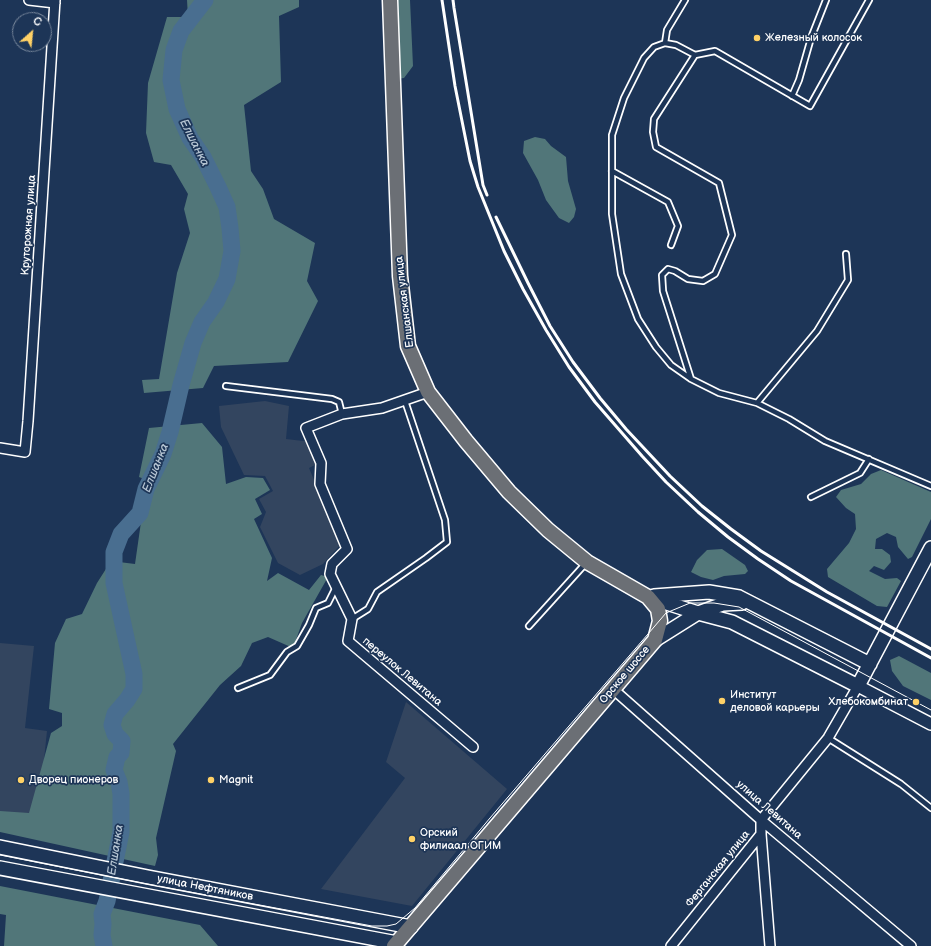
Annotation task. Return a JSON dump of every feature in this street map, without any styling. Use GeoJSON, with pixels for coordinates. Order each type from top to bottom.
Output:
{"type":"FeatureCollection","features":[{"type":"Feature","properties":{"kind":"main road","name":"Елшанская улица"},"geometry":{"type":"LineString","coordinates":[[390,0],[400,276],[408,346],[428,392],[466,441],[510,492],[548,530],[587,562],[648,597]]}},
{"type":"Feature","properties":{"kind":"main road"},"geometry":{"type":"LineString","coordinates":[[648,597],[698,614],[732,622],[858,686],[931,548]]}},
{"type":"Feature","properties":{"kind":"main road"},"geometry":{"type":"LineString","coordinates":[[648,597],[709,592],[738,597],[870,664]]}},
{"type":"Feature","properties":{"kind":"main road"},"geometry":{"type":"LineString","coordinates":[[648,597],[658,609],[660,621],[655,640]]}},
{"type":"Feature","properties":{"kind":"main road","name":"Орское шоссе"},"geometry":{"type":"LineString","coordinates":[[395,944],[655,640],[698,614],[723,604],[735,602],[756,605]]}},
{"type":"Feature","properties":{"kind":"main road","name":"улица Нефтяников"},"geometry":{"type":"LineString","coordinates":[[0,847],[411,927]]}},
{"type":"Feature","properties":{"kind":"main road","name":"улица Нефтяников"},"geometry":{"type":"LineString","coordinates":[[0,868],[395,944]]}},
{"type":"Feature","properties":{"kind":"street"},"geometry":{"type":"LineString","coordinates":[[29,0],[55,2]]}},
{"type":"Feature","properties":{"kind":"street","name":"Круторожная улица"},"geometry":{"type":"LineString","coordinates":[[0,448],[25,452],[55,2]]}},
{"type":"Feature","properties":{"kind":"street"},"geometry":{"type":"LineString","coordinates":[[352,619],[330,574],[332,564],[347,549],[320,484],[321,463],[306,428],[342,414],[382,408],[428,392]]}},
{"type":"Feature","properties":{"kind":"street","name":"переулок Левитана"},"geometry":{"type":"LineString","coordinates":[[352,619],[348,641],[473,747]]}},
{"type":"Feature","properties":{"kind":"street"},"geometry":{"type":"LineString","coordinates":[[761,820],[828,738],[858,686],[931,724]]}},
{"type":"Feature","properties":{"kind":"street","name":"улица Левитана"},"geometry":{"type":"LineString","coordinates":[[614,689],[761,820],[911,946]]}},
{"type":"Feature","properties":{"kind":"street","name":"Ферганская улица"},"geometry":{"type":"LineString","coordinates":[[671,946],[762,834],[761,820]]}},
{"type":"Feature","properties":{"kind":"street"},"geometry":{"type":"LineString","coordinates":[[762,834],[770,946]]}},
{"type":"Feature","properties":{"kind":"lane"},"geometry":{"type":"LineString","coordinates":[[665,43],[667,30],[685,0]]}},
{"type":"Feature","properties":{"kind":"lane"},"geometry":{"type":"LineString","coordinates":[[792,96],[799,80],[811,38],[826,0]]}},
{"type":"Feature","properties":{"kind":"lane"},"geometry":{"type":"LineString","coordinates":[[868,0],[810,106],[715,51],[695,54],[676,45],[665,43],[654,47],[644,58],[624,98],[612,135],[612,214],[621,274],[638,319],[656,347],[671,365],[691,379],[719,393],[757,403],[789,419],[825,441],[931,486]]}},
{"type":"Feature","properties":{"kind":"lane"},"geometry":{"type":"LineString","coordinates":[[691,379],[664,291],[662,275],[668,269],[675,271],[688,279],[704,281],[715,274],[732,235],[719,183],[656,147],[654,119],[695,54]]}},
{"type":"Feature","properties":{"kind":"lane"},"geometry":{"type":"LineString","coordinates":[[612,171],[668,202],[678,226],[671,245]]}},
{"type":"Feature","properties":{"kind":"lane"},"geometry":{"type":"LineString","coordinates":[[757,403],[817,331],[848,280],[846,254]]}},
{"type":"Feature","properties":{"kind":"lane"},"geometry":{"type":"LineString","coordinates":[[226,386],[332,399],[339,402],[342,414]]}},
{"type":"Feature","properties":{"kind":"lane"},"geometry":{"type":"LineString","coordinates":[[352,619],[368,609],[377,592],[448,542],[445,520],[404,401]]}},
{"type":"Feature","properties":{"kind":"lane"},"geometry":{"type":"LineString","coordinates":[[811,496],[860,473],[869,459]]}},
{"type":"Feature","properties":{"kind":"lane"},"geometry":{"type":"LineString","coordinates":[[529,626],[587,562]]}},
{"type":"Feature","properties":{"kind":"lane"},"geometry":{"type":"LineString","coordinates":[[238,688],[270,675],[287,652],[297,646],[309,625],[316,608],[328,603],[337,587]]}},
{"type":"Feature","properties":{"kind":"lane"},"geometry":{"type":"LineString","coordinates":[[828,738],[901,784],[931,808]]}},
{"type":"Feature","properties":{"kind":"shaded area"},"geometry":{"type":"Polygon","coordinates":[[[265,401],[289,406],[286,439],[303,441],[310,439],[319,463],[309,468],[341,544],[323,564],[300,575],[278,563],[260,527],[266,512],[259,499],[273,491],[265,476],[244,475],[221,427],[219,406],[265,401]]]}},
{"type":"Feature","properties":{"kind":"shaded area","name":"Дворец пионеров"},"geometry":{"type":"Polygon","coordinates":[[[0,643],[34,646],[25,728],[47,731],[36,836],[0,829],[0,643]]]}},
{"type":"Feature","properties":{"kind":"shaded area","name":"Орский филиаал ОГИМ"},"geometry":{"type":"Polygon","coordinates":[[[406,702],[507,789],[412,906],[321,889],[405,778],[386,762],[406,702]]]}},
{"type":"Feature","properties":{"kind":"green space"},"geometry":{"type":"Polygon","coordinates":[[[187,0],[299,0],[299,7],[279,16],[281,82],[244,105],[251,171],[263,189],[274,219],[315,243],[307,281],[318,301],[288,362],[214,366],[203,388],[144,393],[142,380],[159,379],[177,273],[190,233],[184,209],[188,194],[171,165],[154,162],[146,133],[148,83],[167,17],[188,17],[187,0]]]}},
{"type":"Feature","properties":{"kind":"green space"},"geometry":{"type":"Polygon","coordinates":[[[393,0],[410,0],[413,66],[404,78],[396,79],[393,0]]]}},
{"type":"Feature","properties":{"kind":"green space"},"geometry":{"type":"Polygon","coordinates":[[[535,137],[545,139],[551,146],[566,157],[568,181],[576,209],[574,217],[569,223],[559,218],[546,200],[538,180],[523,153],[524,141],[535,137]]]}},
{"type":"Feature","properties":{"kind":"green space"},"geometry":{"type":"Polygon","coordinates":[[[202,423],[222,447],[226,484],[246,477],[263,478],[270,490],[255,499],[262,514],[254,519],[272,558],[267,581],[278,573],[309,590],[321,575],[328,577],[302,623],[293,648],[268,637],[252,643],[241,666],[220,685],[173,744],[176,751],[156,838],[158,855],[155,866],[0,832],[0,811],[29,813],[51,733],[62,726],[62,713],[49,709],[55,643],[66,619],[82,614],[97,583],[111,561],[135,564],[147,480],[139,477],[149,428],[202,423]]]}},
{"type":"Feature","properties":{"kind":"green space"},"geometry":{"type":"Polygon","coordinates":[[[881,470],[931,492],[931,519],[912,557],[908,559],[898,547],[896,537],[887,533],[876,539],[875,549],[882,549],[890,555],[891,562],[884,570],[874,566],[869,571],[885,579],[897,578],[901,581],[887,607],[877,606],[828,577],[827,569],[849,543],[856,529],[855,514],[846,508],[836,497],[841,490],[861,484],[871,474],[881,470]]]}},
{"type":"Feature","properties":{"kind":"green space"},"geometry":{"type":"Polygon","coordinates":[[[722,549],[745,565],[748,571],[745,574],[724,576],[713,580],[701,577],[691,572],[697,560],[707,550],[722,549]]]}},
{"type":"Feature","properties":{"kind":"green space"},"geometry":{"type":"Polygon","coordinates":[[[899,656],[931,673],[931,700],[903,686],[892,671],[890,660],[899,656]]]}},
{"type":"Feature","properties":{"kind":"green space"},"geometry":{"type":"Polygon","coordinates":[[[0,886],[200,925],[218,946],[4,946],[6,915],[0,914],[0,886]]]}},
{"type":"Feature","properties":{"kind":"waterway","name":"Елшанка"},"geometry":{"type":"LineString","coordinates":[[104,946],[102,935],[102,914],[107,901],[121,832],[121,794],[119,782],[114,770],[117,757],[121,753],[122,741],[115,734],[112,725],[115,714],[134,689],[134,674],[114,583],[114,552],[121,534],[140,513],[146,489],[163,454],[170,432],[193,343],[202,322],[216,302],[227,279],[232,251],[227,207],[203,157],[190,138],[177,109],[171,80],[174,50],[181,31],[205,0]]}},
{"type":"Feature","properties":{"kind":"tram line"},"geometry":{"type":"LineString","coordinates":[[0,855],[372,926],[387,926],[396,924],[415,908],[490,818],[666,613],[690,603],[714,603],[739,607],[931,710]]}},
{"type":"Feature","properties":{"kind":"railway"},"geometry":{"type":"LineString","coordinates":[[442,0],[455,86],[470,161],[478,187],[504,251],[523,289],[569,367],[595,402],[666,482],[698,512],[728,537],[791,581],[931,658]]}},
{"type":"Feature","properties":{"kind":"railway"},"geometry":{"type":"LineString","coordinates":[[453,0],[483,185],[487,195]]}},
{"type":"Feature","properties":{"kind":"railway"},"geometry":{"type":"LineString","coordinates":[[496,217],[550,326],[573,362],[626,429],[670,476],[702,506],[761,551],[827,592],[931,649]]}},
{"type":"Feature","properties":{"kind":"place","name":"Железный колосок"},"geometry":{"type":"Point","coordinates":[757,38]}},
{"type":"Feature","properties":{"kind":"place","name":"Институт деловой карьеры"},"geometry":{"type":"Point","coordinates":[722,701]}},
{"type":"Feature","properties":{"kind":"place","name":"Хлебокомбинат"},"geometry":{"type":"Point","coordinates":[916,702]}},
{"type":"Feature","properties":{"kind":"place","name":"Дворец пионеров"},"geometry":{"type":"Point","coordinates":[21,780]}},
{"type":"Feature","properties":{"kind":"place","name":"Magnit"},"geometry":{"type":"Point","coordinates":[211,780]}},
{"type":"Feature","properties":{"kind":"place","name":"Орский филиаал ОГИМ"},"geometry":{"type":"Point","coordinates":[412,839]}}]}
